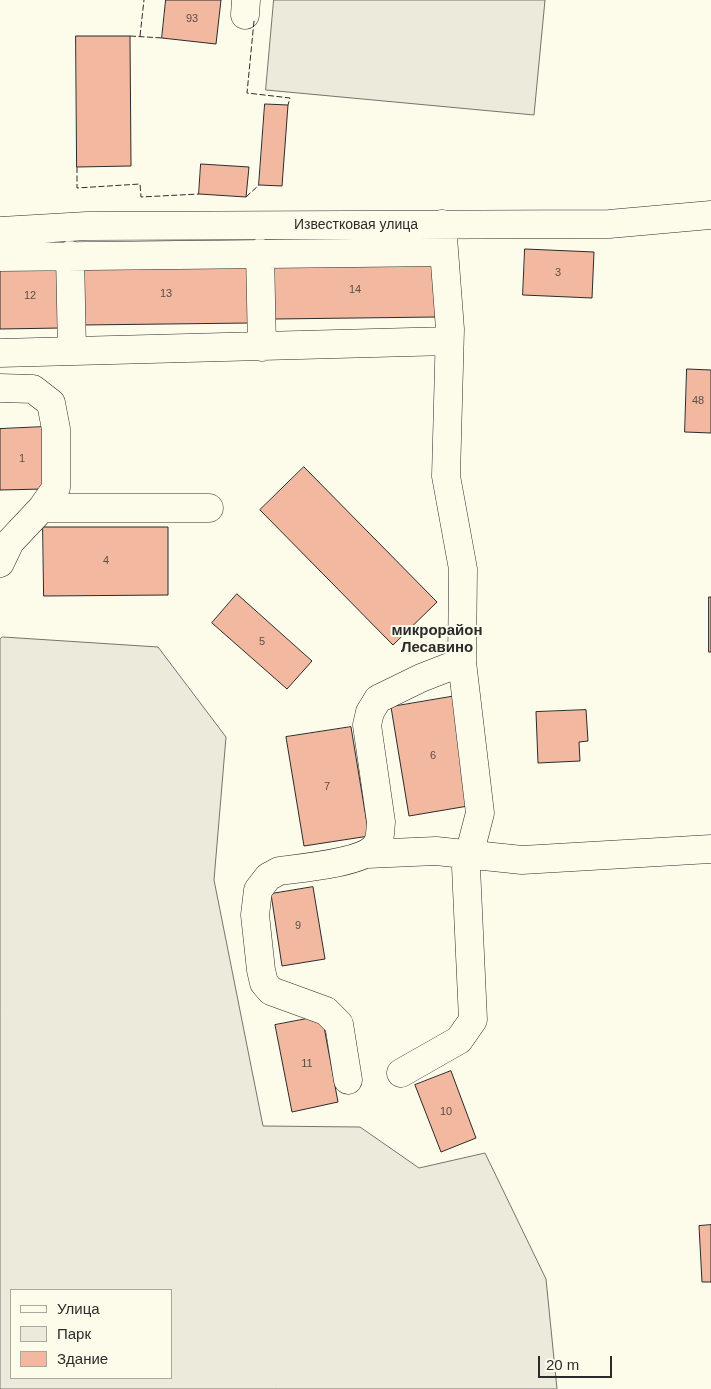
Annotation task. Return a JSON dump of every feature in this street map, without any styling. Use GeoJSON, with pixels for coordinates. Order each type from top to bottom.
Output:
{"type":"FeatureCollection","features":[{"type":"Feature","properties":{"kind":"lane","name":"Известковая улица"},"geometry":{"type":"LineString","coordinates":[[0,231],[87,226],[609,224],[711,214]]}},
{"type":"Feature","properties":{"kind":"lane"},"geometry":{"type":"LineString","coordinates":[[401,1073],[459,1040],[473,1020],[466,867],[480,813],[462,662],[463,569],[446,476],[449,342],[442,224]]}},
{"type":"Feature","properties":{"kind":"lane"},"geometry":{"type":"LineString","coordinates":[[0,257],[444,252]]}},
{"type":"Feature","properties":{"kind":"lane"},"geometry":{"type":"LineString","coordinates":[[260,253],[262,347]]}},
{"type":"Feature","properties":{"kind":"lane"},"geometry":{"type":"LineString","coordinates":[[70,255],[72,350]]}},
{"type":"Feature","properties":{"kind":"lane"},"geometry":{"type":"LineString","coordinates":[[0,353],[449,342]]}},
{"type":"Feature","properties":{"kind":"lane"},"geometry":{"type":"LineString","coordinates":[[0,388],[33,390],[51,403],[56,429],[56,488],[42,508],[10,542],[0,563]]}},
{"type":"Feature","properties":{"kind":"lane"},"geometry":{"type":"LineString","coordinates":[[42,508],[208,508]]}},
{"type":"Feature","properties":{"kind":"lane"},"geometry":{"type":"LineString","coordinates":[[348,1080],[339,1024],[326,1011],[271,991],[264,983],[255,915],[258,890],[268,877],[279,871],[357,859],[375,848],[380,835],[381,822],[367,725],[370,712],[378,699],[421,678],[462,662]]}},
{"type":"Feature","properties":{"kind":"lane"},"geometry":{"type":"LineString","coordinates":[[367,854],[436,851],[522,860],[711,849]]}},
{"type":"Feature","properties":{"kind":"green space"},"geometry":{"type":"Polygon","coordinates":[[[3,637],[158,647],[226,737],[214,880],[263,1126],[360,1127],[419,1168],[485,1153],[546,1279],[557,1389],[0,1389],[0,639],[3,637]]]}},
{"type":"Feature","properties":{"kind":"shaded area"},"geometry":{"type":"Polygon","coordinates":[[[274,0],[545,0],[534,115],[266,90],[274,0]]]}},
{"type":"Feature","properties":{"kind":"building"},"geometry":{"type":"Polygon","coordinates":[[[166,0],[221,0],[216,44],[162,38],[166,0]]]}},
{"type":"Feature","properties":{"kind":"building"},"geometry":{"type":"Polygon","coordinates":[[[76,36],[130,36],[131,166],[77,167],[76,36]]]}},
{"type":"Feature","properties":{"kind":"building"},"geometry":{"type":"Polygon","coordinates":[[[265,104],[288,105],[282,186],[259,185],[265,104]]]}},
{"type":"Feature","properties":{"kind":"building"},"geometry":{"type":"Polygon","coordinates":[[[201,164],[249,167],[246,197],[199,194],[201,164]]]}},
{"type":"Feature","properties":{"kind":"building"},"geometry":{"type":"Polygon","coordinates":[[[525,249],[594,252],[592,298],[523,295],[525,249]]]}},
{"type":"Feature","properties":{"kind":"building"},"geometry":{"type":"Polygon","coordinates":[[[437,261],[437,317],[274,319],[273,264],[437,261]]]}},
{"type":"Feature","properties":{"kind":"building"},"geometry":{"type":"Polygon","coordinates":[[[60,263],[61,328],[0,329],[0,265],[60,263]]]}},
{"type":"Feature","properties":{"kind":"building"},"geometry":{"type":"Polygon","coordinates":[[[250,264],[250,323],[82,325],[82,265],[250,264]]]}},
{"type":"Feature","properties":{"kind":"building"},"geometry":{"type":"Polygon","coordinates":[[[687,369],[711,370],[711,433],[685,432],[687,369]]]}},
{"type":"Feature","properties":{"kind":"building"},"geometry":{"type":"Polygon","coordinates":[[[43,427],[44,489],[0,490],[0,429],[43,427]]]}},
{"type":"Feature","properties":{"kind":"building"},"geometry":{"type":"Polygon","coordinates":[[[304,467],[437,602],[393,645],[260,510],[304,467]]]}},
{"type":"Feature","properties":{"kind":"building"},"geometry":{"type":"Polygon","coordinates":[[[43,527],[168,527],[168,595],[44,596],[43,527]]]}},
{"type":"Feature","properties":{"kind":"building"},"geometry":{"type":"Polygon","coordinates":[[[237,594],[312,661],[287,689],[212,623],[237,594]]]}},
{"type":"Feature","properties":{"kind":"building"},"geometry":{"type":"Polygon","coordinates":[[[709,597],[711,597],[711,652],[709,652],[709,597]]]}},
{"type":"Feature","properties":{"kind":"building"},"geometry":{"type":"Polygon","coordinates":[[[456,696],[474,805],[409,816],[391,707],[456,696]]]}},
{"type":"Feature","properties":{"kind":"building"},"geometry":{"type":"Polygon","coordinates":[[[586,710],[588,741],[579,742],[580,761],[538,763],[536,712],[586,710]]]}},
{"type":"Feature","properties":{"kind":"building"},"geometry":{"type":"Polygon","coordinates":[[[351,727],[369,836],[304,846],[286,737],[351,727]]]}},
{"type":"Feature","properties":{"kind":"building"},"geometry":{"type":"Polygon","coordinates":[[[313,887],[325,959],[282,966],[271,894],[313,887]]]}},
{"type":"Feature","properties":{"kind":"building"},"geometry":{"type":"Polygon","coordinates":[[[322,1016],[338,1102],[292,1112],[275,1025],[322,1016]]]}},
{"type":"Feature","properties":{"kind":"building"},"geometry":{"type":"Polygon","coordinates":[[[451,1071],[476,1138],[441,1152],[415,1085],[451,1071]]]}},
{"type":"Feature","properties":{"kind":"building"},"geometry":{"type":"Polygon","coordinates":[[[711,1225],[711,1282],[702,1282],[699,1226],[711,1225]]]}},
{"type":"Feature","properties":{"kind":"fence"},"geometry":{"type":"LineString","coordinates":[[140,36],[144,0]]}},
{"type":"Feature","properties":{"kind":"fence"},"geometry":{"type":"LineString","coordinates":[[254,21],[247,93],[290,98],[288,105]]}},
{"type":"Feature","properties":{"kind":"fence"},"geometry":{"type":"LineString","coordinates":[[130,36],[162,38]]}},
{"type":"Feature","properties":{"kind":"fence"},"geometry":{"type":"LineString","coordinates":[[77,167],[77,188],[140,184],[141,197],[199,194]]}},
{"type":"Feature","properties":{"kind":"fence"},"geometry":{"type":"LineString","coordinates":[[246,197],[259,185]]}},
{"type":"Feature","properties":{"kind":"district","name":"микрорайон Лесавино"},"geometry":{"type":"Point","coordinates":[437,640]}}]}
